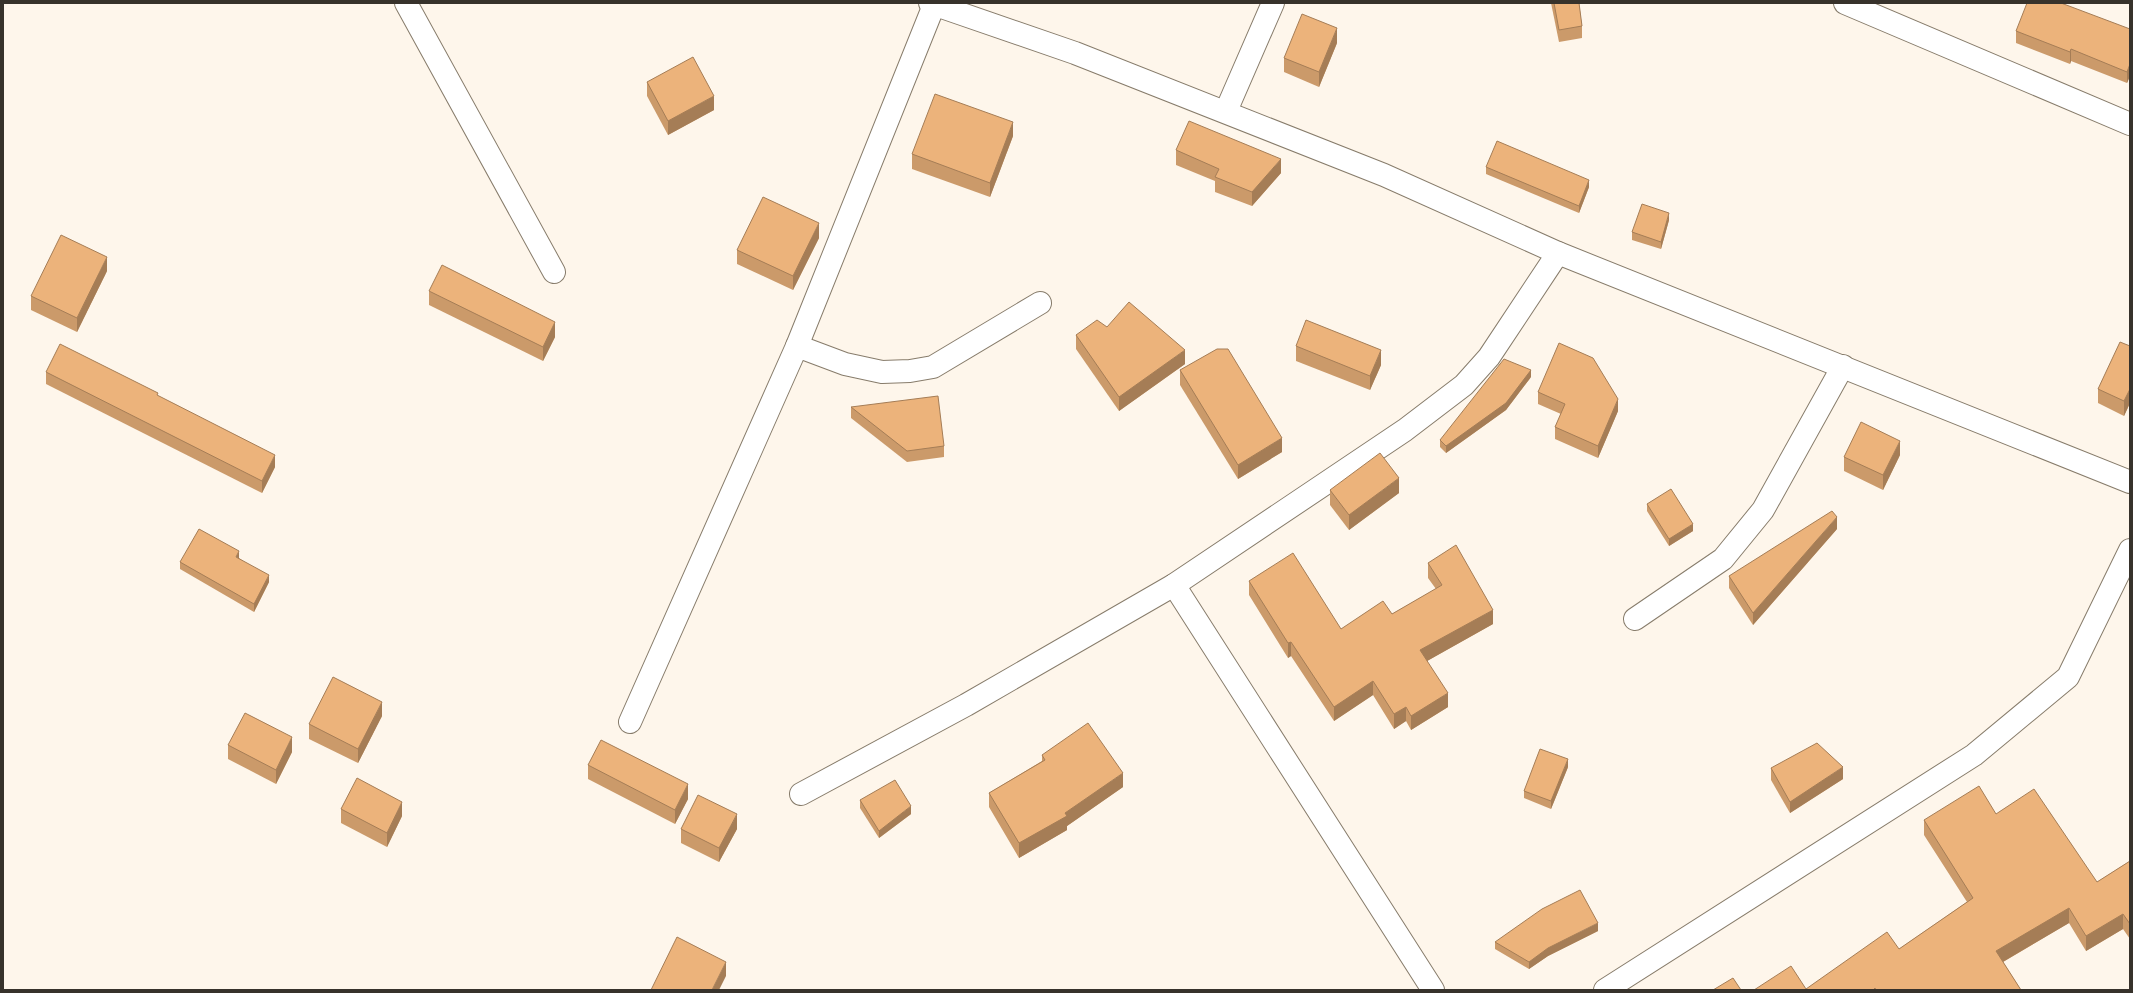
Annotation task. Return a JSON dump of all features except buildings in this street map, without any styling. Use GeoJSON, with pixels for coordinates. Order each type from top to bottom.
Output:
{"type":"FeatureCollection","features":[{"type":"Feature","properties":{"kind":"street"},"geometry":{"type":"LineString","coordinates":[[406,3],[554,272]]}},
{"type":"Feature","properties":{"kind":"street"},"geometry":{"type":"LineString","coordinates":[[1226,111],[1273,3]]}},
{"type":"Feature","properties":{"kind":"street"},"geometry":{"type":"LineString","coordinates":[[1845,3],[2130,124]]}},
{"type":"Feature","properties":{"kind":"street"},"geometry":{"type":"LineString","coordinates":[[630,722],[797,346],[932,4],[1075,53],[1226,111],[1384,175],[1558,253],[2130,482]]}},
{"type":"Feature","properties":{"kind":"street"},"geometry":{"type":"LineString","coordinates":[[802,794],[966,705],[1174,585],[1368,457],[1464,386],[1489,357],[1558,253]]}},
{"type":"Feature","properties":{"kind":"street"},"geometry":{"type":"LineString","coordinates":[[797,346],[845,364],[882,372],[910,372],[933,367],[1040,302]]}},
{"type":"Feature","properties":{"kind":"street"},"geometry":{"type":"LineString","coordinates":[[1635,620],[1723,559],[1728,553],[1763,510],[1843,366]]}},
{"type":"Feature","properties":{"kind":"street"},"geometry":{"type":"LineString","coordinates":[[1605,990],[1974,755],[2021,717],[2068,677],[2130,550]]}},
{"type":"Feature","properties":{"kind":"street"},"geometry":{"type":"LineString","coordinates":[[1174,585],[1433,990]]}}]}
